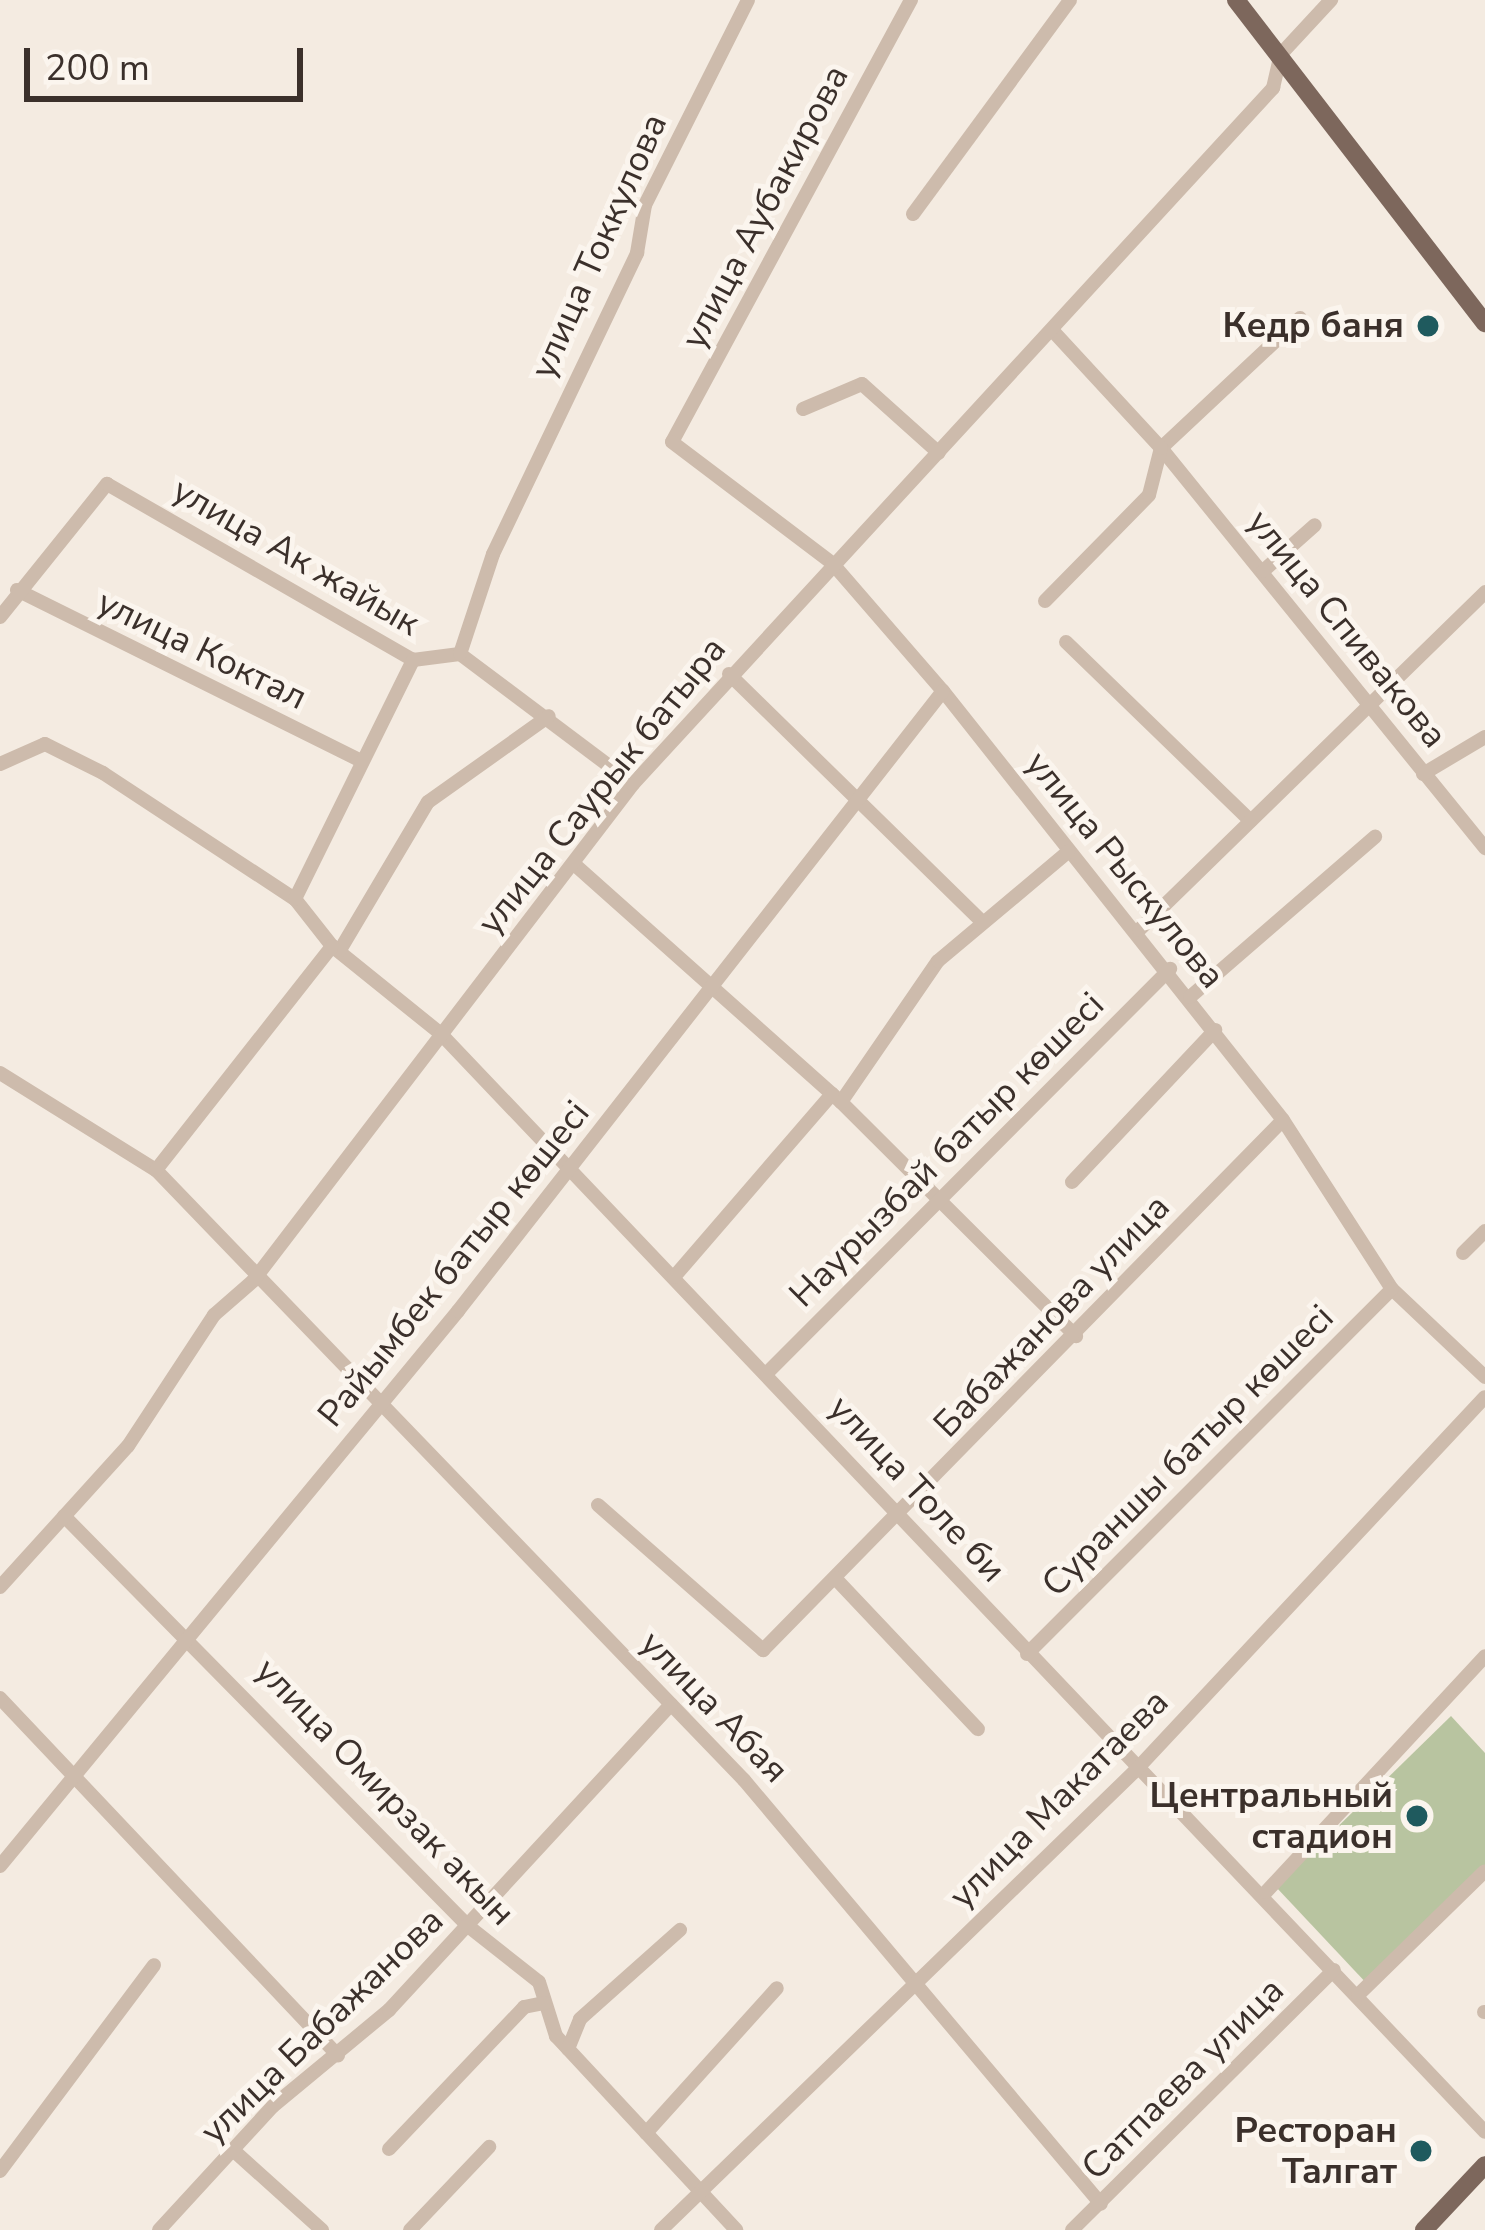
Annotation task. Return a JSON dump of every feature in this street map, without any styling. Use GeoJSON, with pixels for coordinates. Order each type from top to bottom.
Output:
{"type":"FeatureCollection","features":[{"type":"Feature","properties":{"kind":"main road"},"geometry":{"type":"LineString","coordinates":[[1236,0],[1485,323]]}},
{"type":"Feature","properties":{"kind":"main road"},"geometry":{"type":"LineString","coordinates":[[1424,2230],[1485,2165]]}},
{"type":"Feature","properties":{"kind":"street","name":"улица Токкулова"},"geometry":{"type":"LineString","coordinates":[[460,654],[493,554],[637,254],[645,205],[748,0]]}},
{"type":"Feature","properties":{"kind":"street","name":"улица Аубакирова"},"geometry":{"type":"LineString","coordinates":[[672,442],[910,0]]}},
{"type":"Feature","properties":{"kind":"street"},"geometry":{"type":"LineString","coordinates":[[913,214],[1070,0]]}},
{"type":"Feature","properties":{"kind":"street","name":"улица Саурык батыра"},"geometry":{"type":"LineString","coordinates":[[0,1587],[128,1446],[214,1315],[253,1281],[633,784],[832,562],[940,453],[1273,88],[1281,54],[1331,0]]}},
{"type":"Feature","properties":{"kind":"street"},"geometry":{"type":"LineString","coordinates":[[1045,601],[1149,495],[1162,448],[1300,319]]}},
{"type":"Feature","properties":{"kind":"street","name":"улица Спивакова"},"geometry":{"type":"LineString","coordinates":[[1053,331],[1162,448],[1485,848]]}},
{"type":"Feature","properties":{"kind":"street"},"geometry":{"type":"LineString","coordinates":[[803,409],[862,384],[940,453]]}},
{"type":"Feature","properties":{"kind":"street","name":"улица Рыскулова"},"geometry":{"type":"LineString","coordinates":[[672,442],[832,562],[943,691],[1068,851],[1139,930],[1283,1120],[1392,1289],[1485,1377]]}},
{"type":"Feature","properties":{"kind":"street","name":"улица Ак жайык"},"geometry":{"type":"LineString","coordinates":[[17,590],[107,484],[413,660],[460,654],[549,716],[633,784]]}},
{"type":"Feature","properties":{"kind":"street"},"geometry":{"type":"LineString","coordinates":[[1263,571],[1315,525]]}},
{"type":"Feature","properties":{"kind":"street"},"geometry":{"type":"LineString","coordinates":[[0,617],[17,590]]}},
{"type":"Feature","properties":{"kind":"street","name":"улица Коктал"},"geometry":{"type":"LineString","coordinates":[[17,590],[362,761]]}},
{"type":"Feature","properties":{"kind":"street"},"geometry":{"type":"LineString","coordinates":[[1139,930],[1485,592]]}},
{"type":"Feature","properties":{"kind":"street"},"geometry":{"type":"LineString","coordinates":[[1066,642],[1251,821]]}},
{"type":"Feature","properties":{"kind":"street"},"geometry":{"type":"LineString","coordinates":[[0,764],[34,744],[56,747],[295,898],[413,660]]}},
{"type":"Feature","properties":{"kind":"street"},"geometry":{"type":"LineString","coordinates":[[730,674],[862,794],[980,920]]}},
{"type":"Feature","properties":{"kind":"street","name":"Райымбек батыр көшесі"},"geometry":{"type":"LineString","coordinates":[[0,1865],[570,1170],[943,691]]}},
{"type":"Feature","properties":{"kind":"street"},"geometry":{"type":"LineString","coordinates":[[156,1170],[336,948],[428,802],[549,716]]}},
{"type":"Feature","properties":{"kind":"street"},"geometry":{"type":"LineString","coordinates":[[1424,774],[1485,737]]}},
{"type":"Feature","properties":{"kind":"street"},"geometry":{"type":"LineString","coordinates":[[1190,997],[1375,837]]}},
{"type":"Feature","properties":{"kind":"street"},"geometry":{"type":"LineString","coordinates":[[674,1277],[837,1098],[980,920],[1068,851]]}},
{"type":"Feature","properties":{"kind":"street"},"geometry":{"type":"LineString","coordinates":[[574,864],[837,1098],[1076,1336]]}},
{"type":"Feature","properties":{"kind":"street","name":"улица Толе би"},"geometry":{"type":"LineString","coordinates":[[295,898],[336,948],[441,1034],[901,1511],[1135,1772],[1266,1892],[1485,2132]]}},
{"type":"Feature","properties":{"kind":"street","name":"Наурызбай батыр көшесі"},"geometry":{"type":"LineString","coordinates":[[767,1373],[1169,969]]}},
{"type":"Feature","properties":{"kind":"street"},"geometry":{"type":"LineString","coordinates":[[1072,1181],[1215,1030]]}},
{"type":"Feature","properties":{"kind":"street","name":"улица Абая"},"geometry":{"type":"LineString","coordinates":[[0,1073],[156,1170],[253,1281],[380,1404],[670,1704],[916,1981],[1101,2204]]}},
{"type":"Feature","properties":{"kind":"street","name":"Бабажанова улица"},"geometry":{"type":"LineString","coordinates":[[598,1505],[764,1650],[1283,1120]]}},
{"type":"Feature","properties":{"kind":"street"},"geometry":{"type":"LineString","coordinates":[[1462,1253],[1485,1231]]}},
{"type":"Feature","properties":{"kind":"street","name":"Сураншы батыр көшесі"},"geometry":{"type":"LineString","coordinates":[[1027,1654],[1392,1289]]}},
{"type":"Feature","properties":{"kind":"street","name":"улица Макатаева"},"geometry":{"type":"LineString","coordinates":[[662,2230],[1135,1772],[1485,1397]]}},
{"type":"Feature","properties":{"kind":"street","name":"улица Омирзак акын"},"geometry":{"type":"LineString","coordinates":[[64,1516],[191,1636],[468,1926],[539,1982],[568,2049],[736,2230]]}},
{"type":"Feature","properties":{"kind":"street"},"geometry":{"type":"LineString","coordinates":[[835,1578],[978,1729]]}},
{"type":"Feature","properties":{"kind":"street"},"geometry":{"type":"LineString","coordinates":[[1266,1892],[1485,1656]]}},
{"type":"Feature","properties":{"kind":"street"},"geometry":{"type":"LineString","coordinates":[[0,1698],[80,1772],[135,1845],[338,2056]]}},
{"type":"Feature","properties":{"kind":"street","name":"улица Бабажанова"},"geometry":{"type":"LineString","coordinates":[[160,2230],[233,2150],[338,2056],[468,1926],[670,1704]]}},
{"type":"Feature","properties":{"kind":"street"},"geometry":{"type":"LineString","coordinates":[[1358,1994],[1485,1870]]}},
{"type":"Feature","properties":{"kind":"street"},"geometry":{"type":"LineString","coordinates":[[568,2049],[580,2019],[680,1930]]}},
{"type":"Feature","properties":{"kind":"street"},"geometry":{"type":"LineString","coordinates":[[0,2171],[154,1965]]}},
{"type":"Feature","properties":{"kind":"street","name":"Сатпаева улица"},"geometry":{"type":"LineString","coordinates":[[1072,2230],[1334,1970]]}},
{"type":"Feature","properties":{"kind":"street"},"geometry":{"type":"LineString","coordinates":[[646,2133],[777,1988]]}},
{"type":"Feature","properties":{"kind":"street"},"geometry":{"type":"LineString","coordinates":[[389,2149],[524,2007],[545,2003]]}},
{"type":"Feature","properties":{"kind":"street"},"geometry":{"type":"LineString","coordinates":[[410,2230],[489,2147]]}},
{"type":"Feature","properties":{"kind":"street"},"geometry":{"type":"LineString","coordinates":[[233,2150],[322,2230]]}},
{"type":"Feature","properties":{"kind":"green space","name":"Центральный стадион"},"geometry":{"type":"Polygon","coordinates":[[[1451,1716],[1485,1753],[1485,1879],[1370,1987],[1276,1887],[1451,1716]]]}},
{"type":"Feature","properties":{"kind":"place","name":"Кедр баня"},"geometry":{"type":"Point","coordinates":[1428,326]}},
{"type":"Feature","properties":{"kind":"place","name":"Центральный стадион"},"geometry":{"type":"Point","coordinates":[1417,1816]}},
{"type":"Feature","properties":{"kind":"place","name":"Ресторан Талгат"},"geometry":{"type":"Point","coordinates":[1421,2151]}}]}
